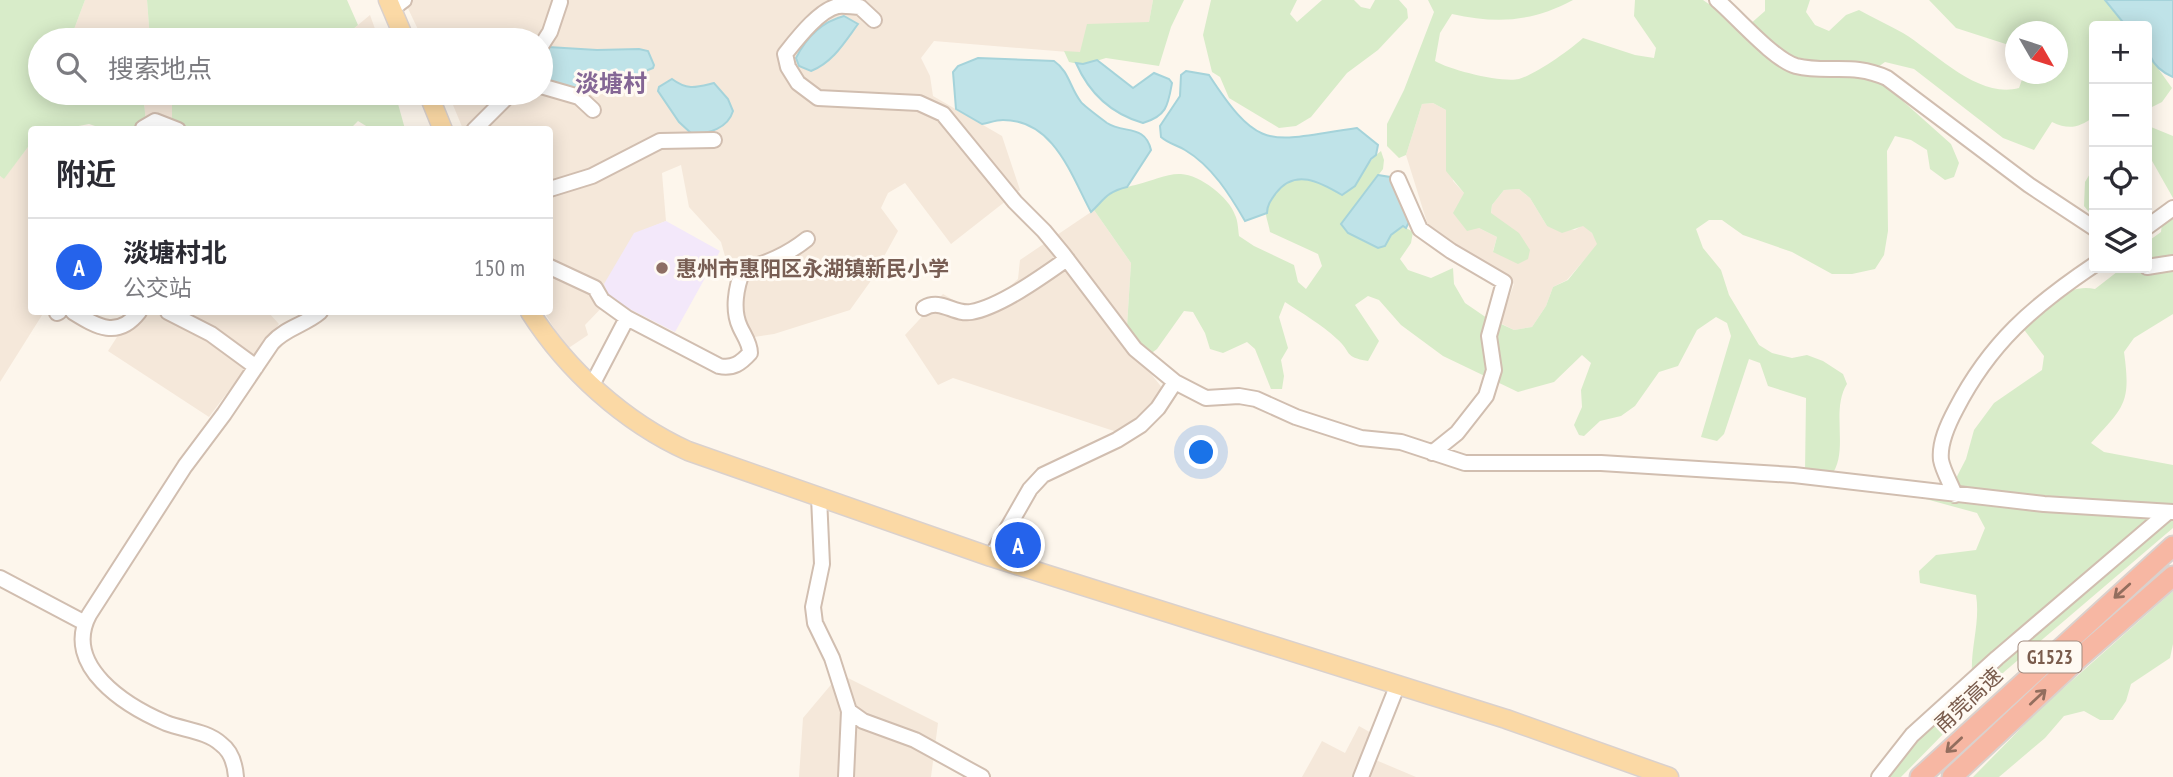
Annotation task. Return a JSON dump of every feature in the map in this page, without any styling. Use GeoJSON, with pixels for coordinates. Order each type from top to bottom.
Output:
{"type":"FeatureCollection","features":[{"type":"Feature","properties":{"kind":"highway","name":"甬莞高速"},"geometry":{"type":"LineString","coordinates":[[1924,773],[2173,546]]}},
{"type":"Feature","properties":{"kind":"highway","name":"G1523"},"geometry":{"type":"LineString","coordinates":[[1952,777],[2079,658],[2173,576]]}},
{"type":"Feature","properties":{"kind":"main road"},"geometry":{"type":"LineString","coordinates":[[395,3],[402,28]]}},
{"type":"Feature","properties":{"kind":"main road"},"geometry":{"type":"LineString","coordinates":[[433,105],[441,126]]}},
{"type":"Feature","properties":{"kind":"main road"},"geometry":{"type":"LineString","coordinates":[[532,315],[558,352],[593,385],[636,421],[680,447],[991,557],[1506,719],[1669,777]]}},
{"type":"Feature","properties":{"kind":"street"},"geometry":{"type":"LineString","coordinates":[[1717,0],[1779,58],[1795,66],[1858,68],[1887,78],[2029,185],[2089,225]]}},
{"type":"Feature","properties":{"kind":"street"},"geometry":{"type":"LineString","coordinates":[[552,28],[560,2]]}},
{"type":"Feature","properties":{"kind":"street"},"geometry":{"type":"LineString","coordinates":[[874,20],[860,7],[833,4],[801,34],[785,54],[788,67],[799,83],[818,98],[919,103],[943,114],[1001,187],[1067,259],[1135,349],[1175,382],[1206,398],[1256,398],[1296,417],[1361,438],[1401,442],[1465,463],[1601,463],[1794,475],[1955,495],[2170,513]]}},
{"type":"Feature","properties":{"kind":"street"},"geometry":{"type":"LineString","coordinates":[[553,89],[579,97],[593,110]]}},
{"type":"Feature","properties":{"kind":"street"},"geometry":{"type":"LineString","coordinates":[[478,126],[499,105]]}},
{"type":"Feature","properties":{"kind":"street"},"geometry":{"type":"LineString","coordinates":[[146,126],[155,121],[168,126]]}},
{"type":"Feature","properties":{"kind":"street"},"geometry":{"type":"LineString","coordinates":[[553,188],[592,176],[660,141],[714,140]]}},
{"type":"Feature","properties":{"kind":"street"},"geometry":{"type":"LineString","coordinates":[[1398,179],[1420,229],[1504,282],[1489,336],[1494,370],[1486,396],[1457,433],[1432,453]]}},
{"type":"Feature","properties":{"kind":"street"},"geometry":{"type":"LineString","coordinates":[[2152,223],[2173,208]]}},
{"type":"Feature","properties":{"kind":"street"},"geometry":{"type":"LineString","coordinates":[[553,268],[595,288],[602,300],[627,318],[719,366],[728,368],[741,363],[750,353],[750,346],[738,324],[736,309],[738,281],[743,270],[792,251],[807,239]]}},
{"type":"Feature","properties":{"kind":"street"},"geometry":{"type":"LineString","coordinates":[[924,308],[930,304],[945,305],[968,313],[981,309],[1037,280],[1067,259]]}},
{"type":"Feature","properties":{"kind":"street"},"geometry":{"type":"LineString","coordinates":[[2152,266],[2173,262]]}},
{"type":"Feature","properties":{"kind":"street"},"geometry":{"type":"LineString","coordinates":[[1955,495],[1943,468],[1942,447],[1948,425],[1982,364],[2000,342],[2040,303],[2089,269]]}},
{"type":"Feature","properties":{"kind":"street"},"geometry":{"type":"LineString","coordinates":[[78,315],[107,329],[130,323],[137,315]]}},
{"type":"Feature","properties":{"kind":"street"},"geometry":{"type":"LineString","coordinates":[[175,315],[211,334],[256,367]]}},
{"type":"Feature","properties":{"kind":"street"},"geometry":{"type":"LineString","coordinates":[[236,777],[233,758],[219,742],[142,711],[95,675],[81,648],[85,623],[185,466],[278,336],[306,323],[316,315]]}},
{"type":"Feature","properties":{"kind":"street"},"geometry":{"type":"LineString","coordinates":[[593,385],[627,318]]}},
{"type":"Feature","properties":{"kind":"street"},"geometry":{"type":"LineString","coordinates":[[991,557],[1030,489],[1043,475],[1117,440],[1141,425],[1158,408],[1175,382]]}},
{"type":"Feature","properties":{"kind":"street"},"geometry":{"type":"LineString","coordinates":[[819,497],[822,564],[813,607],[815,623],[832,658],[849,711],[846,777]]}},
{"type":"Feature","properties":{"kind":"street"},"geometry":{"type":"LineString","coordinates":[[1879,777],[1912,736],[1997,658],[2170,513]]}},
{"type":"Feature","properties":{"kind":"street"},"geometry":{"type":"LineString","coordinates":[[0,578],[85,623]]}},
{"type":"Feature","properties":{"kind":"street"},"geometry":{"type":"LineString","coordinates":[[1361,777],[1398,684]]}},
{"type":"Feature","properties":{"kind":"street"},"geometry":{"type":"LineString","coordinates":[[849,711],[863,721],[915,740],[982,777]]}},
{"type":"Feature","properties":{"kind":"shaded area"},"geometry":{"type":"Polygon","coordinates":[[[85,0],[147,0],[149,28],[74,28],[85,0]]]}},
{"type":"Feature","properties":{"kind":"shaded area"},"geometry":{"type":"Polygon","coordinates":[[[404,0],[1153,0],[1149,22],[1080,53],[934,41],[921,58],[930,76],[933,96],[1002,136],[1020,190],[951,244],[905,183],[888,193],[881,208],[898,231],[870,282],[850,310],[774,334],[748,338],[721,242],[689,207],[681,165],[662,173],[666,221],[634,234],[610,299],[585,325],[588,335],[567,349],[546,315],[553,315],[553,126],[462,126],[453,105],[553,105],[553,28],[417,28],[404,0]]]}},
{"type":"Feature","properties":{"kind":"shaded area"},"geometry":{"type":"Polygon","coordinates":[[[370,15],[375,28],[354,28],[370,15]]]}},
{"type":"Feature","properties":{"kind":"shaded area"},"geometry":{"type":"Polygon","coordinates":[[[1433,103],[1446,110],[1453,181],[1464,193],[1479,228],[1497,237],[1493,251],[1518,263],[1491,214],[1492,205],[1504,190],[1519,189],[1530,198],[1547,226],[1575,230],[1583,225],[1592,233],[1598,244],[1567,280],[1553,287],[1546,306],[1532,327],[1514,330],[1500,323],[1514,284],[1430,232],[1406,155],[1422,104],[1433,103]]]}},
{"type":"Feature","properties":{"kind":"shaded area"},"geometry":{"type":"Polygon","coordinates":[[[144,105],[172,105],[172,126],[142,126],[146,122],[144,105]]]}},
{"type":"Feature","properties":{"kind":"shaded area"},"geometry":{"type":"Polygon","coordinates":[[[28,147],[28,315],[42,315],[0,382],[0,176],[4,178],[28,147]]]}},
{"type":"Feature","properties":{"kind":"shaded area"},"geometry":{"type":"Polygon","coordinates":[[[1094,210],[1131,263],[1126,342],[1163,389],[1150,407],[1117,432],[953,378],[938,385],[905,335],[943,294],[979,315],[1018,279],[1020,260],[1094,210]]]}},
{"type":"Feature","properties":{"kind":"shaded area","name":"惠州市惠阳区永湖镇新民小学"},"geometry":{"type":"Polygon","coordinates":[[[666,221],[720,251],[675,332],[610,299],[604,284],[634,233],[666,221]]]}},
{"type":"Feature","properties":{"kind":"shaded area"},"geometry":{"type":"Polygon","coordinates":[[[131,315],[271,315],[279,324],[209,417],[108,351],[131,315]]]}},
{"type":"Feature","properties":{"kind":"shaded area"},"geometry":{"type":"Polygon","coordinates":[[[840,674],[938,723],[931,777],[799,777],[803,718],[840,674]]]}},
{"type":"Feature","properties":{"kind":"shaded area"},"geometry":{"type":"Polygon","coordinates":[[[1359,726],[1373,734],[1371,758],[1416,777],[1302,777],[1322,741],[1345,753],[1359,726]]]}},
{"type":"Feature","properties":{"kind":"green space"},"geometry":{"type":"Polygon","coordinates":[[[0,0],[85,0],[74,28],[28,28],[28,105],[144,105],[146,122],[141,126],[28,126],[28,147],[4,179],[0,176],[0,0]]]}},
{"type":"Feature","properties":{"kind":"green space"},"geometry":{"type":"Polygon","coordinates":[[[147,0],[347,0],[358,25],[354,28],[149,28],[147,0]]]}},
{"type":"Feature","properties":{"kind":"green space"},"geometry":{"type":"Polygon","coordinates":[[[1153,0],[1184,0],[1171,27],[1159,66],[1106,58],[1083,65],[1069,62],[1064,51],[1080,52],[1087,24],[1149,22],[1153,0]]]}},
{"type":"Feature","properties":{"kind":"green space"},"geometry":{"type":"Polygon","coordinates":[[[1211,0],[1297,0],[1290,14],[1297,22],[1322,0],[1354,0],[1361,7],[1370,9],[1375,0],[1399,0],[1407,9],[1408,18],[1378,50],[1347,73],[1311,117],[1296,126],[1279,128],[1229,98],[1220,77],[1212,72],[1203,35],[1211,0]]]}},
{"type":"Feature","properties":{"kind":"green space"},"geometry":{"type":"Polygon","coordinates":[[[1428,0],[1573,0],[1543,13],[1514,19],[1484,19],[1452,14],[1440,33],[1435,61],[1476,75],[1511,80],[1543,67],[1583,38],[1635,55],[1654,58],[1656,48],[1634,16],[1635,0],[1703,0],[1729,18],[1749,25],[1765,11],[1765,0],[1810,0],[1806,12],[1815,25],[1829,31],[1846,15],[1859,10],[1903,33],[1973,81],[2004,90],[2019,88],[2020,84],[2068,84],[2068,21],[2005,21],[2005,44],[1956,28],[1929,0],[2105,0],[2122,21],[2089,21],[2089,120],[2073,127],[2052,122],[2034,150],[2003,138],[1914,69],[1885,62],[1878,67],[1877,78],[1951,144],[1959,163],[1954,177],[1945,180],[1930,169],[1927,150],[1911,140],[1895,136],[1887,151],[1888,231],[1884,255],[1875,269],[1852,274],[1832,274],[1792,252],[1743,235],[1722,220],[1709,220],[1696,229],[1703,248],[1721,270],[1729,295],[1759,345],[1772,353],[1792,358],[1807,355],[1823,361],[1843,374],[1847,384],[1840,406],[1839,455],[1831,476],[1805,472],[1806,398],[1768,386],[1760,363],[1749,359],[1724,434],[1717,441],[1701,437],[1731,336],[1727,323],[1716,317],[1697,330],[1678,366],[1659,372],[1635,406],[1621,416],[1600,421],[1584,436],[1579,435],[1574,425],[1582,407],[1581,390],[1591,363],[1582,355],[1554,382],[1518,392],[1443,356],[1401,325],[1379,300],[1368,296],[1355,305],[1379,341],[1368,361],[1351,356],[1331,334],[1285,302],[1279,317],[1288,348],[1281,360],[1284,376],[1282,389],[1271,389],[1255,349],[1247,342],[1223,353],[1210,349],[1205,333],[1193,312],[1184,311],[1157,349],[1141,361],[1126,342],[1131,263],[1094,210],[1103,199],[1119,190],[1165,176],[1181,174],[1197,178],[1227,201],[1236,217],[1239,236],[1294,265],[1298,282],[1306,289],[1322,266],[1318,254],[1270,232],[1266,212],[1268,202],[1284,185],[1306,178],[1317,180],[1342,195],[1381,151],[1383,169],[1341,224],[1348,233],[1378,248],[1385,246],[1390,235],[1403,226],[1413,232],[1411,243],[1400,259],[1408,270],[1431,278],[1453,268],[1454,284],[1465,303],[1484,316],[1514,330],[1532,327],[1546,306],[1553,287],[1568,280],[1597,244],[1592,233],[1583,226],[1562,233],[1547,226],[1530,198],[1519,189],[1504,190],[1492,205],[1491,213],[1519,233],[1530,250],[1528,259],[1518,264],[1493,252],[1497,237],[1479,228],[1467,231],[1453,213],[1464,193],[1446,171],[1446,110],[1433,103],[1422,104],[1406,155],[1399,158],[1387,146],[1387,124],[1404,90],[1434,12],[1428,0]]]}},
{"type":"Feature","properties":{"kind":"green space"},"geometry":{"type":"Polygon","coordinates":[[[2152,60],[2172,88],[2162,102],[2152,107],[2152,60]]]}},
{"type":"Feature","properties":{"kind":"green space"},"geometry":{"type":"Polygon","coordinates":[[[172,105],[398,105],[404,126],[366,126],[358,121],[353,126],[172,126],[172,105]]]}},
{"type":"Feature","properties":{"kind":"green space"},"geometry":{"type":"Polygon","coordinates":[[[2152,127],[2173,136],[2173,198],[2152,161],[2152,127]]]}},
{"type":"Feature","properties":{"kind":"green space"},"geometry":{"type":"Polygon","coordinates":[[[2089,175],[2089,212],[2084,206],[2085,182],[2089,175]]]}},
{"type":"Feature","properties":{"kind":"green space"},"geometry":{"type":"Polygon","coordinates":[[[2173,205],[2173,314],[2134,338],[2124,352],[2127,383],[2123,403],[2091,443],[2104,452],[2173,465],[2173,528],[2004,672],[1901,777],[1885,777],[1901,756],[1945,715],[1973,682],[1976,595],[1920,583],[1919,571],[1936,555],[1976,550],[1985,528],[1977,513],[1900,492],[1953,484],[1966,459],[1974,430],[1994,403],[2042,370],[2044,356],[2022,327],[2065,293],[2084,288],[2095,289],[2116,273],[2152,273],[2152,238],[2161,232],[2162,223],[2173,205]]]}},
{"type":"Feature","properties":{"kind":"green space"},"geometry":{"type":"Polygon","coordinates":[[[2173,591],[2173,644],[2170,658],[2131,684],[2126,701],[2113,720],[2100,720],[2084,711],[2064,716],[2045,738],[1999,777],[1973,777],[2041,708],[2173,591]]]}},
{"type":"Feature","properties":{"kind":"water"},"geometry":{"type":"Polygon","coordinates":[[[2105,0],[2173,0],[2173,77],[2158,68],[2152,59],[2152,21],[2122,21],[2105,0]]]}},
{"type":"Feature","properties":{"kind":"water"},"geometry":{"type":"Polygon","coordinates":[[[844,16],[858,24],[838,51],[826,63],[811,71],[799,66],[796,58],[804,44],[828,22],[844,16]]]}},
{"type":"Feature","properties":{"kind":"water"},"geometry":{"type":"Polygon","coordinates":[[[553,47],[639,49],[648,51],[654,65],[653,68],[611,83],[589,87],[553,83],[553,47]]]}},
{"type":"Feature","properties":{"kind":"water"},"geometry":{"type":"Polygon","coordinates":[[[978,58],[1054,61],[1063,70],[1077,97],[1085,106],[1107,123],[1144,136],[1151,150],[1127,187],[1110,194],[1091,212],[1059,152],[1035,129],[1021,122],[1003,120],[982,124],[956,109],[953,72],[958,66],[978,58]]]}},
{"type":"Feature","properties":{"kind":"water"},"geometry":{"type":"Polygon","coordinates":[[[1097,60],[1133,88],[1154,73],[1169,79],[1172,83],[1169,98],[1162,113],[1143,123],[1121,114],[1103,101],[1088,84],[1076,63],[1097,60]]]}},
{"type":"Feature","properties":{"kind":"water"},"geometry":{"type":"Polygon","coordinates":[[[1186,71],[1209,75],[1242,119],[1256,130],[1270,136],[1286,138],[1357,128],[1378,145],[1376,155],[1355,186],[1342,195],[1316,182],[1299,179],[1291,181],[1276,193],[1267,213],[1245,221],[1227,191],[1204,164],[1161,137],[1160,126],[1180,96],[1181,75],[1186,71]]]}},
{"type":"Feature","properties":{"kind":"water"},"geometry":{"type":"Polygon","coordinates":[[[672,79],[688,87],[714,83],[728,99],[733,111],[727,122],[717,129],[692,134],[679,122],[658,91],[659,87],[672,79]]]}},
{"type":"Feature","properties":{"kind":"water"},"geometry":{"type":"Polygon","coordinates":[[[1378,175],[1390,177],[1409,222],[1406,228],[1403,226],[1391,235],[1385,246],[1378,248],[1348,233],[1341,224],[1378,175]]]}},
{"type":"Feature","properties":{"kind":"place","name":"惠州市惠阳区永湖镇新民小学"},"geometry":{"type":"Point","coordinates":[662,268]}},
{"type":"Feature","properties":{"kind":"place","name":"淡塘村北"},"geometry":{"type":"Point","coordinates":[1018,545]}},
{"type":"Feature","properties":{"kind":"district","name":"淡塘村"},"geometry":{"type":"Point","coordinates":[611,83]}}]}
